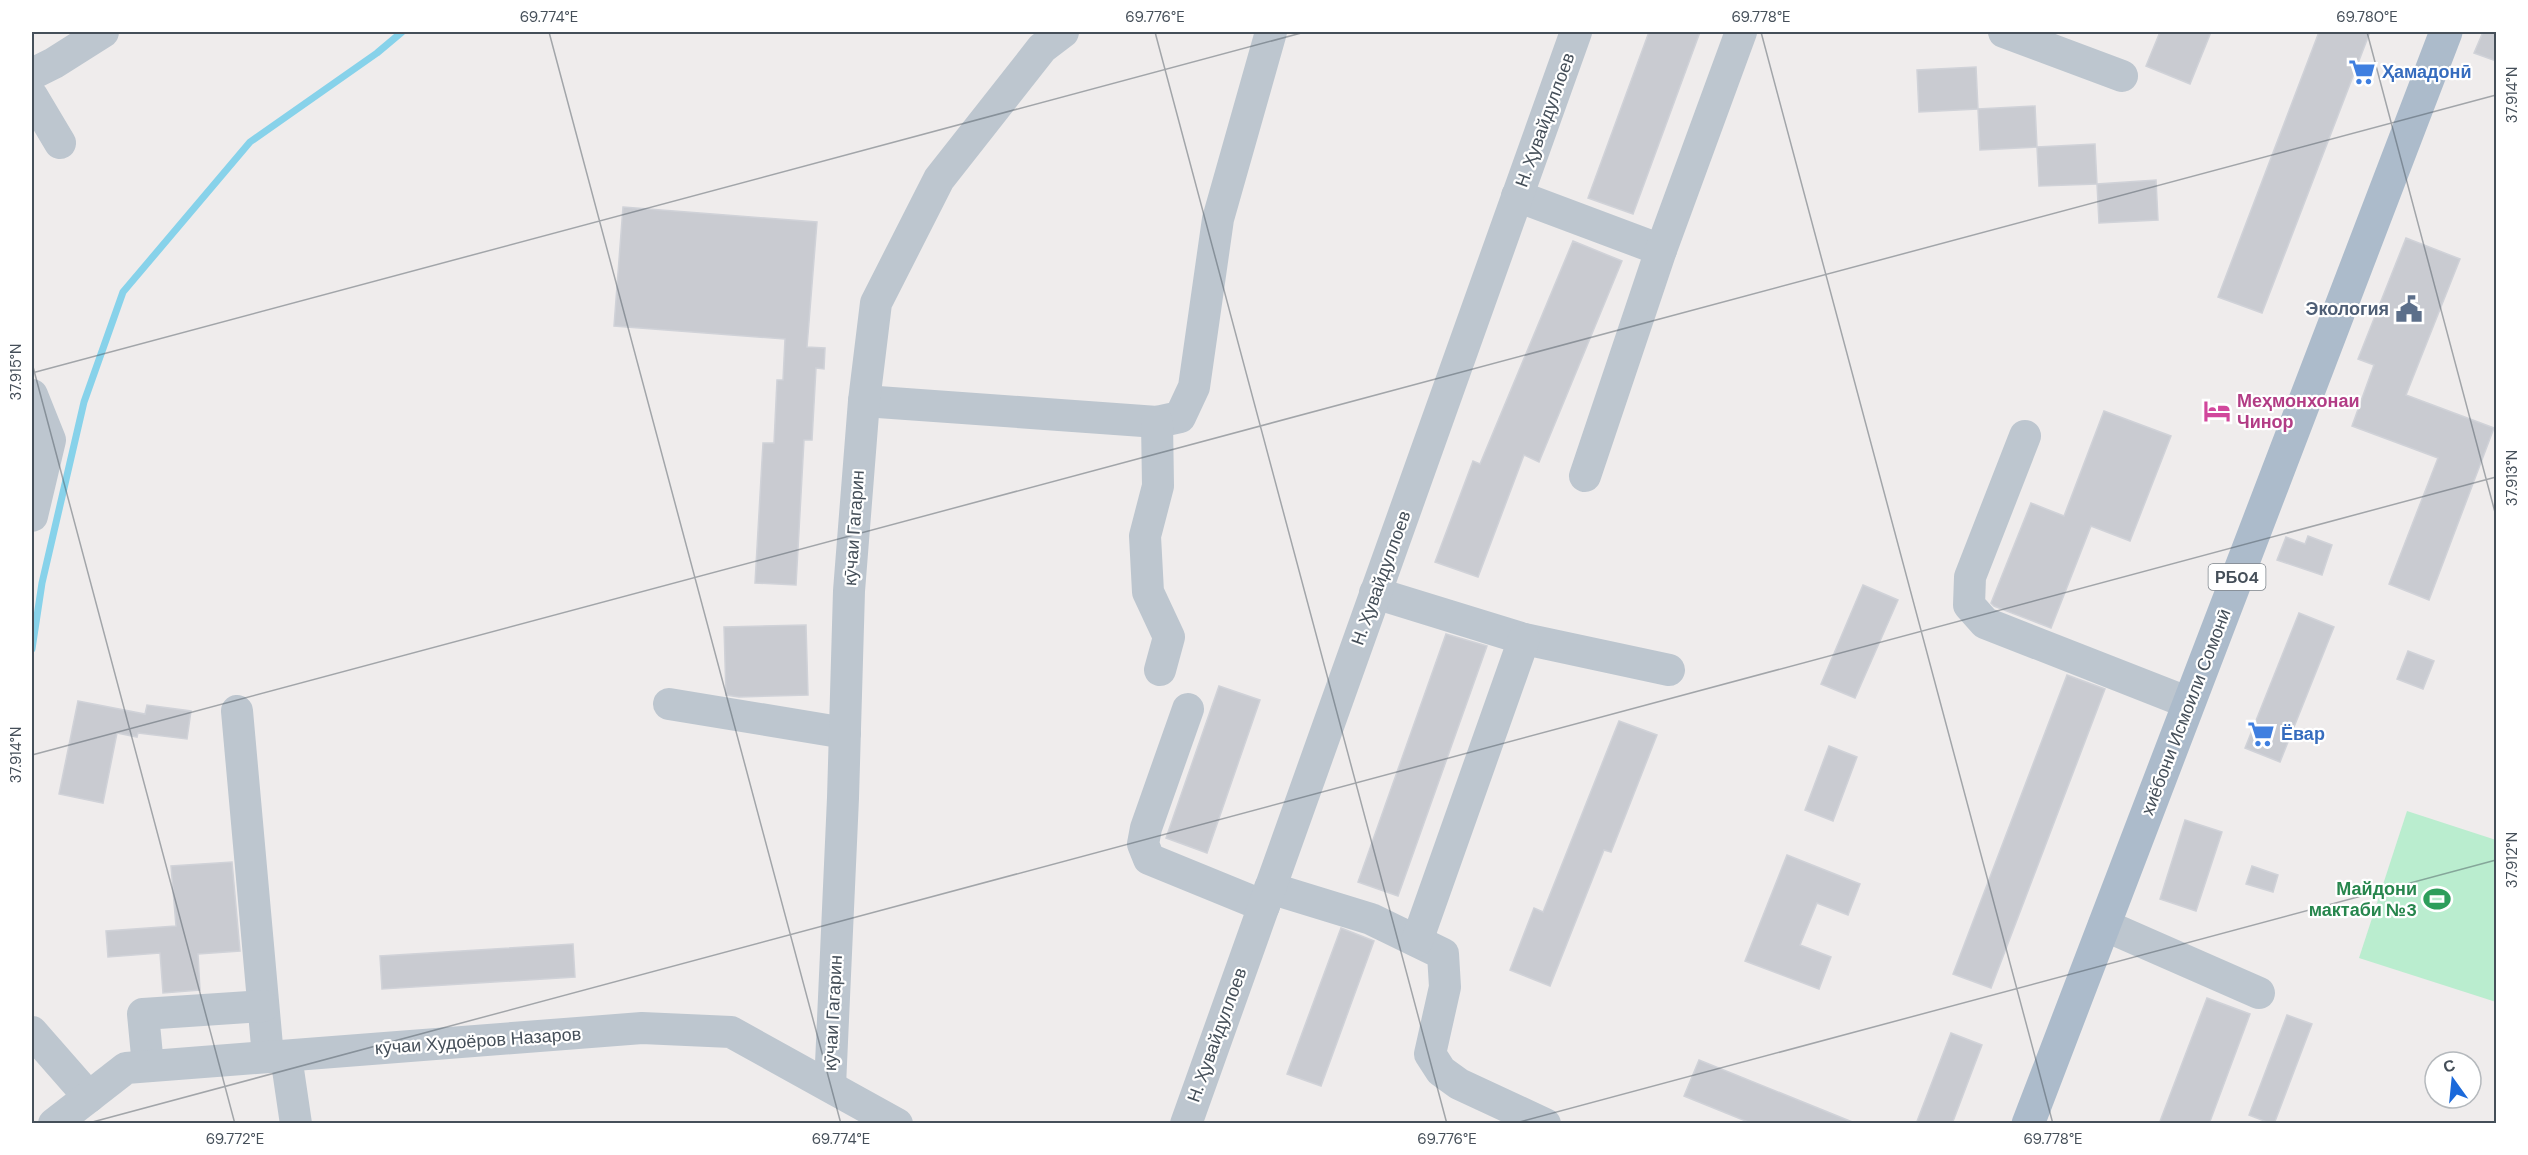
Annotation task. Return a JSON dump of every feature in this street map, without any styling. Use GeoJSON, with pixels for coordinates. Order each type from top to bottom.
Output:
{"type":"FeatureCollection","features":[{"type":"Feature","properties":{"kind":"main road","name":"хиёбони Исмоили Сомонӣ"},"geometry":{"type":"LineString","coordinates":[[2028,1124],[2446,32]]}},
{"type":"Feature","properties":{"kind":"street"},"geometry":{"type":"LineString","coordinates":[[32,74],[103,32]]}},
{"type":"Feature","properties":{"kind":"street"},"geometry":{"type":"LineString","coordinates":[[864,402],[1157,422],[1180,417],[1194,387],[1218,219],[1271,32]]}},
{"type":"Feature","properties":{"kind":"street","name":"Н. Ҳувайдуллоев"},"geometry":{"type":"LineString","coordinates":[[1186,1124],[1576,32]]}},
{"type":"Feature","properties":{"kind":"street"},"geometry":{"type":"LineString","coordinates":[[1585,476],[1661,250],[1741,32]]}},
{"type":"Feature","properties":{"kind":"street"},"geometry":{"type":"LineString","coordinates":[[2004,32],[2122,76]]}},
{"type":"Feature","properties":{"kind":"street","name":"кӯчаи Гагарин"},"geometry":{"type":"LineString","coordinates":[[830,1086],[849,591],[864,402],[876,303],[939,179],[1046,37]]}},
{"type":"Feature","properties":{"kind":"street"},"geometry":{"type":"LineString","coordinates":[[32,96],[60,143]]}},
{"type":"Feature","properties":{"kind":"street"},"geometry":{"type":"LineString","coordinates":[[1517,196],[1661,250]]}},
{"type":"Feature","properties":{"kind":"street"},"geometry":{"type":"LineString","coordinates":[[32,395],[50,440],[32,516]]}},
{"type":"Feature","properties":{"kind":"street"},"geometry":{"type":"LineString","coordinates":[[1157,422],[1158,486],[1145,536],[1148,592],[1169,637],[1160,670]]}},
{"type":"Feature","properties":{"kind":"street"},"geometry":{"type":"LineString","coordinates":[[2025,436],[1970,577],[1970,605],[1985,623],[2189,703]]}},
{"type":"Feature","properties":{"kind":"street"},"geometry":{"type":"LineString","coordinates":[[1375,593],[1524,639],[1668,670]]}},
{"type":"Feature","properties":{"kind":"street"},"geometry":{"type":"LineString","coordinates":[[1417,941],[1524,639]]}},
{"type":"Feature","properties":{"kind":"street"},"geometry":{"type":"LineString","coordinates":[[669,704],[844,733]]}},
{"type":"Feature","properties":{"kind":"street"},"geometry":{"type":"LineString","coordinates":[[1188,709],[1146,828],[1143,844],[1149,859],[1267,897],[1371,919],[1443,954],[1445,987],[1430,1054],[1441,1071],[1458,1084],[1545,1124]]}},
{"type":"Feature","properties":{"kind":"street"},"geometry":{"type":"LineString","coordinates":[[237,711],[264,1006],[296,1124]]}},
{"type":"Feature","properties":{"kind":"street"},"geometry":{"type":"LineString","coordinates":[[2104,925],[2259,993]]}},
{"type":"Feature","properties":{"kind":"street"},"geometry":{"type":"LineString","coordinates":[[148,1066],[143,1014],[264,1006]]}},
{"type":"Feature","properties":{"kind":"street","name":"кӯчаи Худоёров Назаров"},"geometry":{"type":"LineString","coordinates":[[74,1114],[126,1068],[642,1028],[730,1032],[897,1124]]}},
{"type":"Feature","properties":{"kind":"street"},"geometry":{"type":"LineString","coordinates":[[32,1032],[74,1114]]}},
{"type":"Feature","properties":{"kind":"green space","name":"Майдони мактаби №3"},"geometry":{"type":"Polygon","coordinates":[[[2407,811],[2496,840],[2496,1002],[2359,958],[2407,811]]]}},
{"type":"Feature","properties":{"kind":"building"},"geometry":{"type":"Polygon","coordinates":[[[1649,32],[1700,32],[1633,214],[1588,198],[1649,32]]]}},
{"type":"Feature","properties":{"kind":"building"},"geometry":{"type":"Polygon","coordinates":[[[2160,32],[2211,32],[2190,84],[2146,66],[2160,32]]]}},
{"type":"Feature","properties":{"kind":"building"},"geometry":{"type":"Polygon","coordinates":[[[2319,32],[2370,32],[2262,313],[2218,297],[2319,32]]]}},
{"type":"Feature","properties":{"kind":"building"},"geometry":{"type":"Polygon","coordinates":[[[2483,32],[2496,32],[2496,61],[2474,53],[2483,32]]]}},
{"type":"Feature","properties":{"kind":"building"},"geometry":{"type":"Polygon","coordinates":[[[1976,67],[1978,109],[1919,112],[1917,70],[1976,67]]]}},
{"type":"Feature","properties":{"kind":"building"},"geometry":{"type":"Polygon","coordinates":[[[2035,106],[2037,147],[1980,150],[1978,109],[2035,106]]]}},
{"type":"Feature","properties":{"kind":"building"},"geometry":{"type":"Polygon","coordinates":[[[2095,144],[2097,184],[2039,186],[2037,147],[2095,144]]]}},
{"type":"Feature","properties":{"kind":"building"},"geometry":{"type":"Polygon","coordinates":[[[2156,180],[2158,220],[2099,223],[2097,184],[2156,180]]]}},
{"type":"Feature","properties":{"kind":"building"},"geometry":{"type":"Polygon","coordinates":[[[623,207],[817,222],[807,347],[825,348],[824,369],[816,368],[812,440],[804,440],[796,585],[755,583],[763,443],[774,443],[777,380],[783,380],[785,339],[614,326],[623,207]]]}},
{"type":"Feature","properties":{"kind":"building"},"geometry":{"type":"Polygon","coordinates":[[[2406,238],[2460,259],[2406,395],[2494,428],[2429,600],[2389,584],[2438,458],[2352,426],[2374,365],[2358,359],[2406,238]]]}},
{"type":"Feature","properties":{"kind":"building"},"geometry":{"type":"Polygon","coordinates":[[[1573,241],[1622,261],[1539,462],[1524,455],[1478,577],[1435,562],[1473,461],[1480,464],[1573,241]]]}},
{"type":"Feature","properties":{"kind":"building"},"geometry":{"type":"Polygon","coordinates":[[[2104,411],[2171,436],[2130,541],[2091,526],[2051,628],[1994,606],[1991,603],[2031,503],[2064,516],[2104,411]]]}},
{"type":"Feature","properties":{"kind":"building"},"geometry":{"type":"Polygon","coordinates":[[[2308,536],[2332,545],[2322,575],[2277,560],[2286,537],[2305,544],[2308,536]]]}},
{"type":"Feature","properties":{"kind":"building"},"geometry":{"type":"Polygon","coordinates":[[[1863,585],[1898,600],[1855,698],[1821,684],[1863,585]]]}},
{"type":"Feature","properties":{"kind":"building"},"geometry":{"type":"Polygon","coordinates":[[[2299,613],[2334,627],[2280,762],[2245,748],[2299,613]]]}},
{"type":"Feature","properties":{"kind":"building"},"geometry":{"type":"Polygon","coordinates":[[[806,625],[808,695],[739,697],[726,695],[724,627],[806,625]]]}},
{"type":"Feature","properties":{"kind":"building"},"geometry":{"type":"Polygon","coordinates":[[[1446,634],[1487,646],[1398,896],[1358,882],[1446,634]]]}},
{"type":"Feature","properties":{"kind":"building"},"geometry":{"type":"Polygon","coordinates":[[[2408,651],[2434,661],[2423,689],[2397,679],[2408,651]]]}},
{"type":"Feature","properties":{"kind":"building"},"geometry":{"type":"Polygon","coordinates":[[[2067,675],[2105,689],[1991,988],[1953,974],[2067,675]]]}},
{"type":"Feature","properties":{"kind":"building"},"geometry":{"type":"Polygon","coordinates":[[[1219,686],[1260,700],[1207,853],[1166,838],[1219,686]]]}},
{"type":"Feature","properties":{"kind":"building"},"geometry":{"type":"Polygon","coordinates":[[[78,701],[145,714],[147,705],[191,711],[187,739],[138,733],[137,737],[117,733],[103,803],[59,794],[78,701]]]}},
{"type":"Feature","properties":{"kind":"building"},"geometry":{"type":"Polygon","coordinates":[[[1619,721],[1657,735],[1611,852],[1604,850],[1550,986],[1510,970],[1534,908],[1543,912],[1619,721]]]}},
{"type":"Feature","properties":{"kind":"building"},"geometry":{"type":"Polygon","coordinates":[[[1829,746],[1857,757],[1833,821],[1805,810],[1829,746]]]}},
{"type":"Feature","properties":{"kind":"building"},"geometry":{"type":"Polygon","coordinates":[[[2185,820],[2222,832],[2196,911],[2160,899],[2185,820]]]}},
{"type":"Feature","properties":{"kind":"building"},"geometry":{"type":"Polygon","coordinates":[[[1787,855],[1860,884],[1848,915],[1817,903],[1800,945],[1831,957],[1819,989],[1745,961],[1787,855]]]}},
{"type":"Feature","properties":{"kind":"building"},"geometry":{"type":"Polygon","coordinates":[[[232,862],[240,951],[198,954],[200,990],[163,993],[160,953],[108,957],[106,931],[176,926],[171,866],[232,862]]]}},
{"type":"Feature","properties":{"kind":"building"},"geometry":{"type":"Polygon","coordinates":[[[2252,866],[2278,875],[2273,892],[2246,884],[2252,866]]]}},
{"type":"Feature","properties":{"kind":"building"},"geometry":{"type":"Polygon","coordinates":[[[1341,928],[1374,941],[1321,1086],[1287,1074],[1341,928]]]}},
{"type":"Feature","properties":{"kind":"building"},"geometry":{"type":"Polygon","coordinates":[[[573,944],[575,977],[382,989],[380,956],[573,944]]]}},
{"type":"Feature","properties":{"kind":"building"},"geometry":{"type":"Polygon","coordinates":[[[2207,998],[2250,1014],[2209,1124],[2159,1124],[2207,998]]]}},
{"type":"Feature","properties":{"kind":"building"},"geometry":{"type":"Polygon","coordinates":[[[2287,1015],[2312,1024],[2274,1124],[2272,1124],[2249,1115],[2287,1015]]]}},
{"type":"Feature","properties":{"kind":"building"},"geometry":{"type":"Polygon","coordinates":[[[1951,1033],[1982,1045],[1952,1124],[1916,1124],[1951,1033]]]}},
{"type":"Feature","properties":{"kind":"building"},"geometry":{"type":"Polygon","coordinates":[[[1699,1060],[1855,1124],[1753,1124],[1684,1096],[1699,1060]]]}},
{"type":"Feature","properties":{"kind":"waterway"},"geometry":{"type":"LineString","coordinates":[[32,649],[42,583],[84,402],[123,292],[250,142],[377,53],[402,32]]}},
{"type":"Feature","properties":{"kind":"place","name":"Ҳамадонӣ"},"geometry":{"type":"Point","coordinates":[2362,72]}},
{"type":"Feature","properties":{"kind":"place","name":"Экология"},"geometry":{"type":"Point","coordinates":[2409,309]}},
{"type":"Feature","properties":{"kind":"place","name":"Меҳмонхонаи Чинор"},"geometry":{"type":"Point","coordinates":[2217,411]}},
{"type":"Feature","properties":{"kind":"place","name":"Ёвар"},"geometry":{"type":"Point","coordinates":[2261,734]}},
{"type":"Feature","properties":{"kind":"place","name":"Майдони мактаби №3"},"geometry":{"type":"Point","coordinates":[2437,899]}}]}
